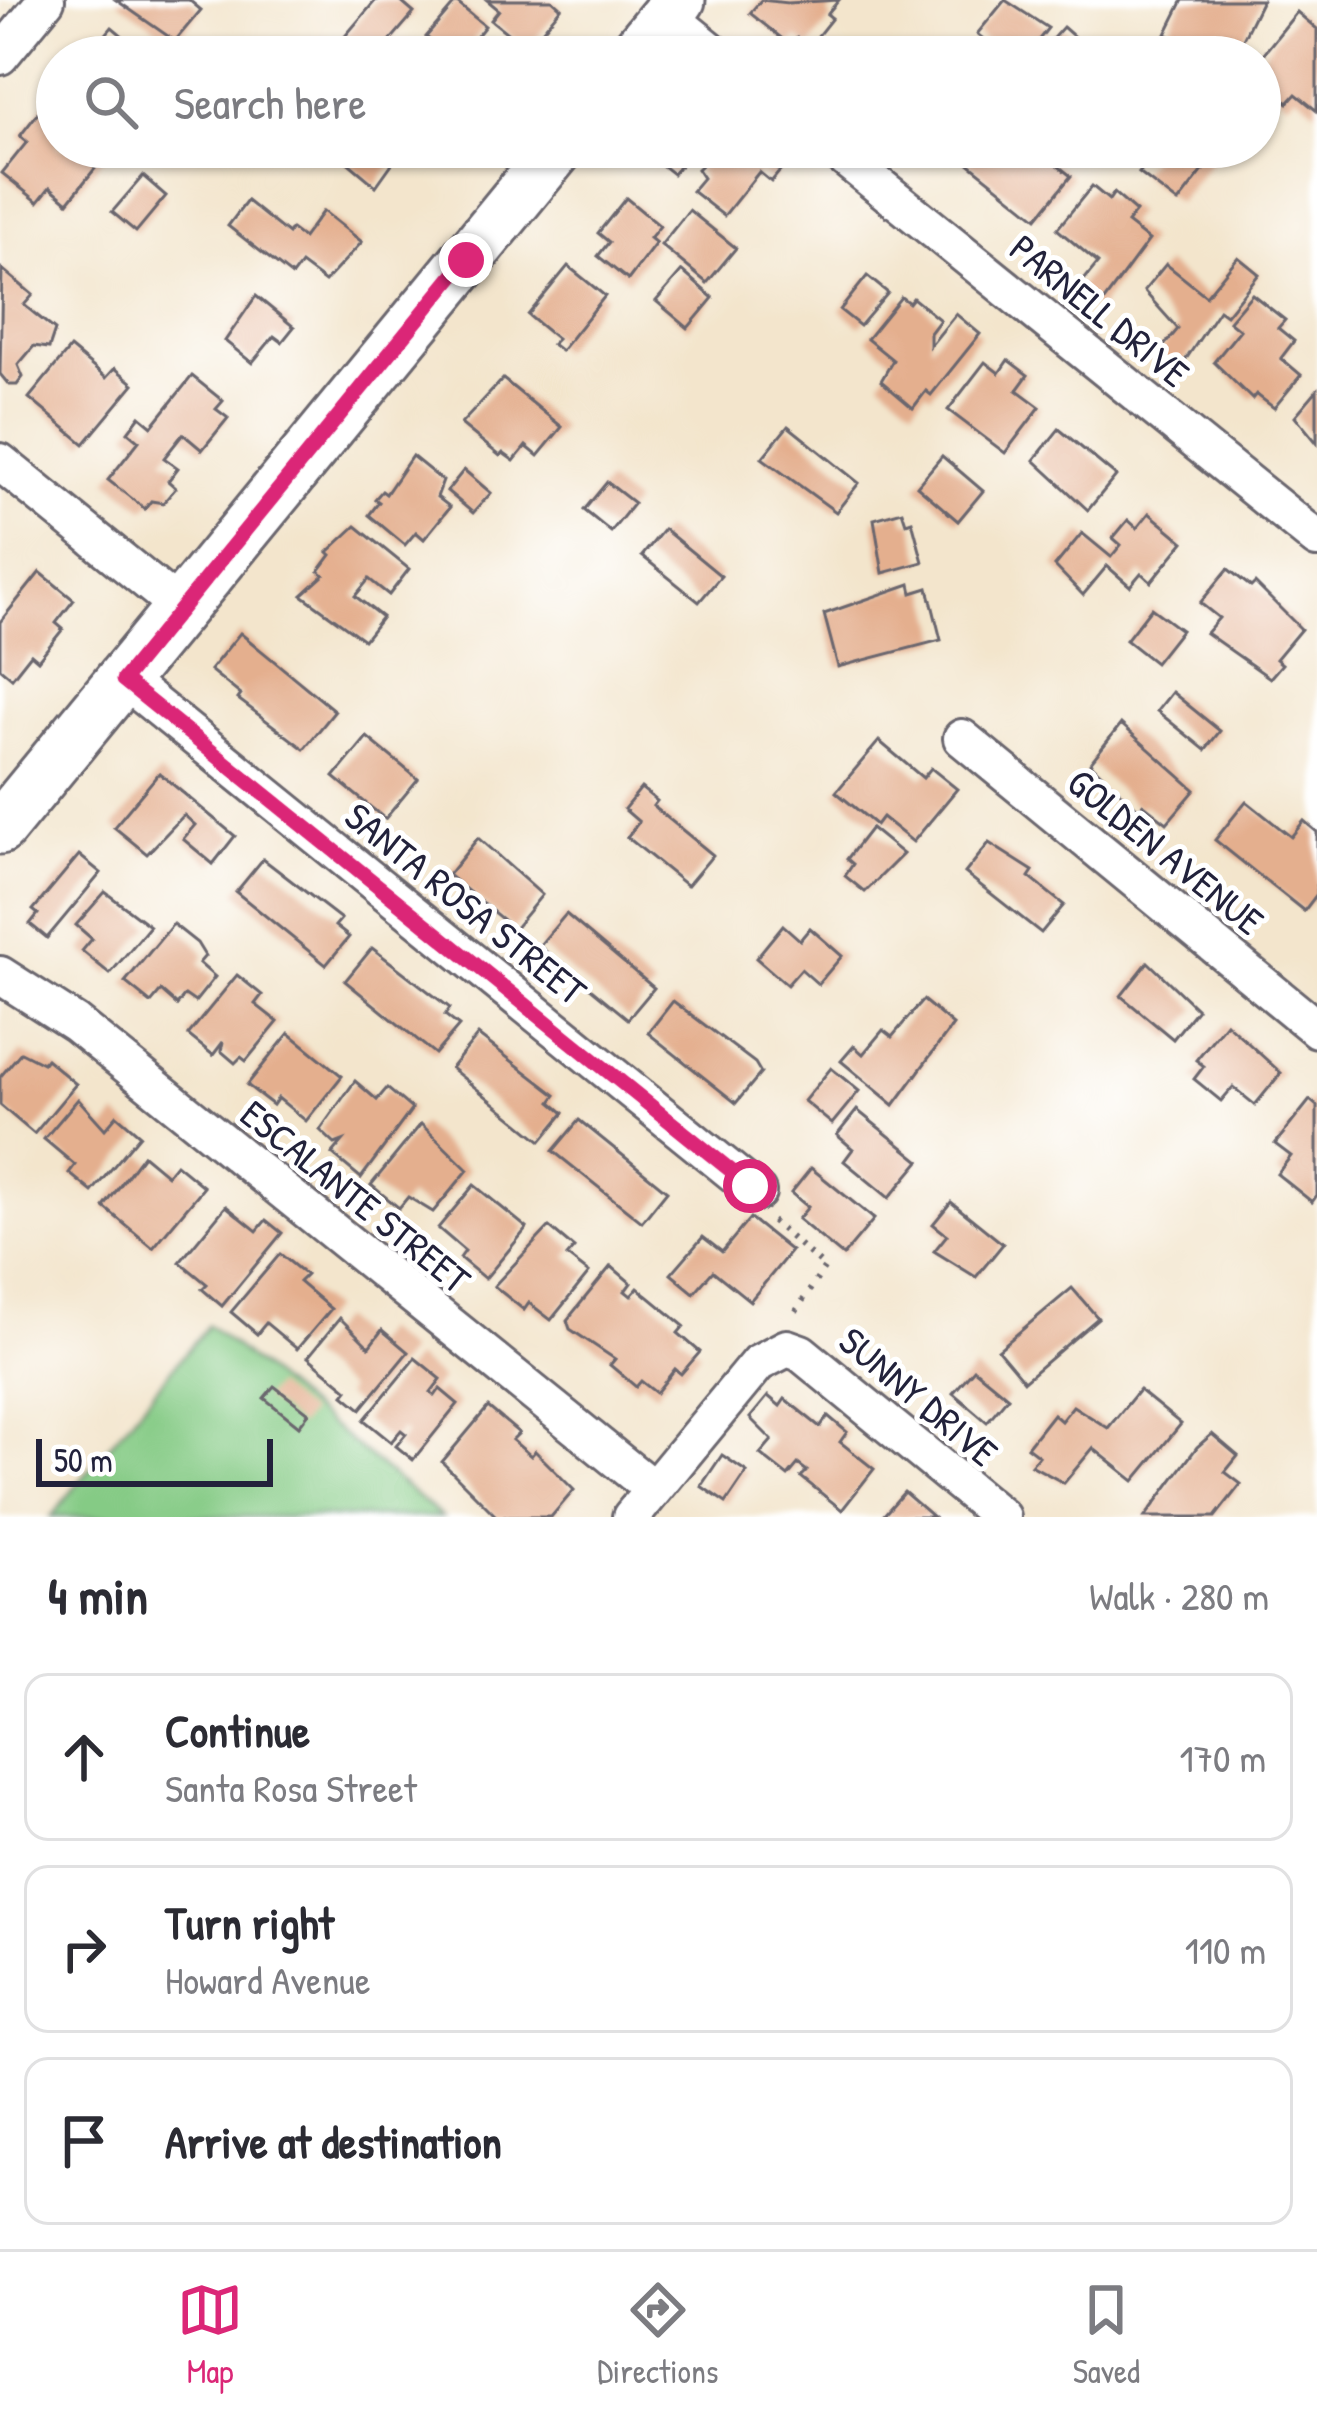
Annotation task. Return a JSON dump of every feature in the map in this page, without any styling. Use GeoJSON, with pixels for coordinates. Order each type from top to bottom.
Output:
{"type":"FeatureCollection","features":[{"type":"Feature","properties":{"kind":"street"},"geometry":{"type":"LineString","coordinates":[[0,56],[46,0]]}},
{"type":"Feature","properties":{"kind":"street"},"geometry":{"type":"LineString","coordinates":[[650,36],[673,8],[699,36]]}},
{"type":"Feature","properties":{"kind":"street"},"geometry":{"type":"LineString","coordinates":[[0,828],[542,168]]}},
{"type":"Feature","properties":{"kind":"street","name":"PARNELL DRIVE"},"geometry":{"type":"LineString","coordinates":[[857,168],[1317,538]]}},
{"type":"Feature","properties":{"kind":"street"},"geometry":{"type":"LineString","coordinates":[[0,462],[180,608]]}},
{"type":"Feature","properties":{"kind":"street","name":"SANTA ROSA STREET"},"geometry":{"type":"LineString","coordinates":[[123,680],[757,1192]]}},
{"type":"Feature","properties":{"kind":"street","name":"GOLDEN AVENUE"},"geometry":{"type":"LineString","coordinates":[[962,738],[1317,1029]]}},
{"type":"Feature","properties":{"kind":"street","name":"ESCALANTE STREET"},"geometry":{"type":"LineString","coordinates":[[0,975],[75,1023],[642,1503]]}},
{"type":"Feature","properties":{"kind":"street"},"geometry":{"type":"LineString","coordinates":[[642,1503],[758,1363],[780,1348]]}},
{"type":"Feature","properties":{"kind":"street","name":"SUNNY DRIVE"},"geometry":{"type":"LineString","coordinates":[[780,1348],[801,1353],[1000,1517]]}},
{"type":"Feature","properties":{"kind":"path"},"geometry":{"type":"LineString","coordinates":[[757,1192],[773,1222],[825,1267],[796,1309],[780,1348]]}},
{"type":"Feature","properties":{"kind":"green space"},"geometry":{"type":"Polygon","coordinates":[[[208,1325],[442,1517],[51,1517],[208,1325]]]}},
{"type":"Feature","properties":{"kind":"building"},"geometry":{"type":"Polygon","coordinates":[[[116,0],[189,0],[201,10],[179,36],[168,36],[116,0]]]}},
{"type":"Feature","properties":{"kind":"building"},"geometry":{"type":"Polygon","coordinates":[[[376,0],[399,0],[414,13],[394,36],[345,36],[376,0]]]}},
{"type":"Feature","properties":{"kind":"building"},"geometry":{"type":"Polygon","coordinates":[[[487,0],[552,0],[561,8],[538,36],[511,36],[491,20],[499,10],[487,0]]]}},
{"type":"Feature","properties":{"kind":"building"},"geometry":{"type":"Polygon","coordinates":[[[761,0],[839,0],[818,36],[779,36],[750,13],[761,0]]]}},
{"type":"Feature","properties":{"kind":"building"},"geometry":{"type":"Polygon","coordinates":[[[1005,0],[1048,28],[1042,36],[977,34],[1005,0]]]}},
{"type":"Feature","properties":{"kind":"building"},"geometry":{"type":"Polygon","coordinates":[[[1183,0],[1262,0],[1244,36],[1166,34],[1183,0]]]}},
{"type":"Feature","properties":{"kind":"building"},"geometry":{"type":"Polygon","coordinates":[[[456,2],[485,26],[477,36],[427,36],[456,2]]]}},
{"type":"Feature","properties":{"kind":"building"},"geometry":{"type":"Polygon","coordinates":[[[1297,12],[1317,29],[1317,111],[1296,94],[1288,103],[1281,98],[1278,36],[1297,12]]]}},
{"type":"Feature","properties":{"kind":"building"},"geometry":{"type":"Polygon","coordinates":[[[36,115],[36,168],[95,168],[68,202],[50,187],[38,202],[2,173],[27,142],[20,136],[36,115]]]}},
{"type":"Feature","properties":{"kind":"building"},"geometry":{"type":"Polygon","coordinates":[[[355,168],[389,168],[376,186],[355,168]]]}},
{"type":"Feature","properties":{"kind":"building"},"geometry":{"type":"Polygon","coordinates":[[[974,168],[1061,168],[1071,176],[1037,218],[974,168]]]}},
{"type":"Feature","properties":{"kind":"building"},"geometry":{"type":"Polygon","coordinates":[[[1143,168],[1205,168],[1178,203],[1139,173],[1143,168]]]}},
{"type":"Feature","properties":{"kind":"building"},"geometry":{"type":"Polygon","coordinates":[[[697,169],[780,171],[771,182],[759,172],[724,216],[692,191],[703,178],[697,169]]]}},
{"type":"Feature","properties":{"kind":"building"},"geometry":{"type":"Polygon","coordinates":[[[143,176],[166,196],[136,232],[112,212],[143,176]]]}},
{"type":"Feature","properties":{"kind":"building"},"geometry":{"type":"Polygon","coordinates":[[[1092,186],[1109,200],[1114,193],[1136,212],[1127,223],[1149,240],[1098,309],[1075,291],[1098,263],[1057,229],[1092,186]]]}},
{"type":"Feature","properties":{"kind":"building"},"geometry":{"type":"Polygon","coordinates":[[[626,198],[660,226],[650,238],[656,243],[628,280],[598,256],[609,242],[598,233],[626,198]]]}},
{"type":"Feature","properties":{"kind":"building"},"geometry":{"type":"Polygon","coordinates":[[[247,201],[288,234],[291,229],[303,238],[323,211],[362,242],[325,282],[301,264],[292,276],[228,226],[247,201]]]}},
{"type":"Feature","properties":{"kind":"building"},"geometry":{"type":"Polygon","coordinates":[[[689,210],[736,248],[707,283],[661,245],[689,210]]]}},
{"type":"Feature","properties":{"kind":"building"},"geometry":{"type":"Polygon","coordinates":[[[1238,257],[1259,274],[1226,315],[1219,310],[1178,371],[1157,354],[1178,329],[1144,291],[1166,264],[1206,296],[1238,257]]]}},
{"type":"Feature","properties":{"kind":"building"},"geometry":{"type":"Polygon","coordinates":[[[568,266],[605,296],[561,351],[552,344],[557,339],[528,315],[568,266]]]}},
{"type":"Feature","properties":{"kind":"building"},"geometry":{"type":"Polygon","coordinates":[[[2,269],[33,295],[24,305],[55,330],[49,348],[34,346],[18,365],[23,377],[17,385],[9,385],[0,374],[2,269]]]}},
{"type":"Feature","properties":{"kind":"building"},"geometry":{"type":"Polygon","coordinates":[[[682,271],[713,298],[688,328],[656,301],[682,271]]]}},
{"type":"Feature","properties":{"kind":"building"},"geometry":{"type":"Polygon","coordinates":[[[867,276],[888,293],[860,326],[840,310],[867,276]]]}},
{"type":"Feature","properties":{"kind":"building"},"geometry":{"type":"Polygon","coordinates":[[[1252,294],[1285,320],[1278,328],[1294,341],[1281,358],[1301,375],[1274,408],[1256,394],[1252,399],[1214,362],[1240,330],[1229,321],[1252,294]]]}},
{"type":"Feature","properties":{"kind":"building"},"geometry":{"type":"Polygon","coordinates":[[[256,296],[294,327],[282,342],[274,336],[252,363],[225,341],[256,296]]]}},
{"type":"Feature","properties":{"kind":"building"},"geometry":{"type":"Polygon","coordinates":[[[901,297],[909,303],[913,298],[940,320],[930,333],[930,346],[956,314],[980,334],[931,395],[926,391],[913,408],[881,381],[893,360],[867,339],[901,297]]]}},
{"type":"Feature","properties":{"kind":"building"},"geometry":{"type":"Polygon","coordinates":[[[70,348],[106,378],[115,368],[134,384],[84,444],[29,398],[70,348]]]}},
{"type":"Feature","properties":{"kind":"building"},"geometry":{"type":"Polygon","coordinates":[[[1008,360],[1028,375],[1017,390],[1040,407],[1005,453],[948,410],[985,362],[999,373],[1008,360]]]}},
{"type":"Feature","properties":{"kind":"building"},"geometry":{"type":"Polygon","coordinates":[[[192,376],[223,401],[216,409],[228,418],[202,450],[183,434],[164,458],[178,468],[168,481],[176,488],[163,503],[151,501],[145,509],[108,480],[139,441],[128,432],[140,416],[152,426],[192,376]]]}},
{"type":"Feature","properties":{"kind":"building"},"geometry":{"type":"Polygon","coordinates":[[[503,379],[562,427],[538,456],[526,446],[514,461],[503,453],[500,456],[461,424],[503,379]]]}},
{"type":"Feature","properties":{"kind":"building"},"geometry":{"type":"Polygon","coordinates":[[[1317,390],[1317,443],[1295,416],[1317,390]]]}},
{"type":"Feature","properties":{"kind":"building"},"geometry":{"type":"Polygon","coordinates":[[[788,426],[859,483],[836,512],[762,458],[788,426]]]}},
{"type":"Feature","properties":{"kind":"building"},"geometry":{"type":"Polygon","coordinates":[[[1059,429],[1116,476],[1088,510],[1034,460],[1059,429]]]}},
{"type":"Feature","properties":{"kind":"building"},"geometry":{"type":"Polygon","coordinates":[[[412,456],[443,481],[437,497],[450,507],[424,539],[416,532],[405,545],[369,515],[379,502],[375,499],[382,491],[386,494],[412,456]]]}},
{"type":"Feature","properties":{"kind":"building"},"geometry":{"type":"Polygon","coordinates":[[[942,456],[983,491],[958,521],[917,486],[942,456]]]}},
{"type":"Feature","properties":{"kind":"building"},"geometry":{"type":"Polygon","coordinates":[[[464,470],[491,493],[473,513],[447,491],[464,470]]]}},
{"type":"Feature","properties":{"kind":"building"},"geometry":{"type":"Polygon","coordinates":[[[607,482],[634,503],[611,532],[584,510],[607,482]]]}},
{"type":"Feature","properties":{"kind":"building"},"geometry":{"type":"Polygon","coordinates":[[[902,511],[906,523],[912,521],[923,562],[883,573],[874,519],[902,511]]]}},
{"type":"Feature","properties":{"kind":"building"},"geometry":{"type":"Polygon","coordinates":[[[1149,513],[1184,542],[1151,582],[1141,573],[1130,586],[1107,566],[1083,595],[1055,566],[1082,533],[1111,557],[1121,545],[1113,538],[1128,520],[1137,528],[1149,513]]]}},
{"type":"Feature","properties":{"kind":"building"},"geometry":{"type":"Polygon","coordinates":[[[356,526],[409,569],[389,595],[369,579],[355,596],[382,617],[364,640],[302,595],[324,575],[319,571],[331,555],[328,552],[356,526]]]}},
{"type":"Feature","properties":{"kind":"building"},"geometry":{"type":"Polygon","coordinates":[[[664,529],[721,576],[699,602],[642,556],[664,529]]]}},
{"type":"Feature","properties":{"kind":"building"},"geometry":{"type":"Polygon","coordinates":[[[1228,569],[1251,587],[1255,583],[1301,629],[1276,659],[1282,664],[1270,678],[1206,633],[1219,618],[1200,603],[1228,569]]]}},
{"type":"Feature","properties":{"kind":"building"},"geometry":{"type":"Polygon","coordinates":[[[40,572],[74,600],[56,623],[63,629],[38,660],[31,654],[12,678],[0,668],[0,622],[40,572]]]}},
{"type":"Feature","properties":{"kind":"building"},"geometry":{"type":"Polygon","coordinates":[[[910,584],[912,593],[928,588],[941,640],[838,667],[824,614],[910,584]]]}},
{"type":"Feature","properties":{"kind":"building"},"geometry":{"type":"Polygon","coordinates":[[[1151,608],[1181,630],[1155,663],[1126,640],[1151,608]]]}},
{"type":"Feature","properties":{"kind":"building"},"geometry":{"type":"Polygon","coordinates":[[[240,633],[335,711],[304,749],[238,699],[241,695],[210,670],[240,633]]]}},
{"type":"Feature","properties":{"kind":"building"},"geometry":{"type":"Polygon","coordinates":[[[1172,692],[1220,731],[1205,750],[1157,711],[1172,692]]]}},
{"type":"Feature","properties":{"kind":"building"},"geometry":{"type":"Polygon","coordinates":[[[1121,724],[1195,790],[1167,823],[1143,804],[1139,809],[1090,763],[1121,724]]]}},
{"type":"Feature","properties":{"kind":"building"},"geometry":{"type":"Polygon","coordinates":[[[367,737],[418,779],[385,819],[334,777],[367,737]]]}},
{"type":"Feature","properties":{"kind":"building"},"geometry":{"type":"Polygon","coordinates":[[[879,741],[923,778],[931,768],[957,789],[913,842],[882,817],[876,825],[836,792],[879,741]]]}},
{"type":"Feature","properties":{"kind":"building"},"geometry":{"type":"Polygon","coordinates":[[[159,773],[235,836],[213,864],[183,839],[195,825],[184,815],[147,854],[114,827],[159,773]]]}},
{"type":"Feature","properties":{"kind":"building"},"geometry":{"type":"Polygon","coordinates":[[[641,788],[657,801],[653,806],[713,855],[687,886],[627,837],[639,822],[624,809],[641,788]]]}},
{"type":"Feature","properties":{"kind":"building"},"geometry":{"type":"Polygon","coordinates":[[[1246,801],[1291,837],[1304,821],[1317,832],[1317,894],[1304,911],[1215,840],[1246,801]]]}},
{"type":"Feature","properties":{"kind":"building"},"geometry":{"type":"Polygon","coordinates":[[[871,828],[903,854],[865,892],[845,876],[853,864],[847,859],[871,828]]]}},
{"type":"Feature","properties":{"kind":"building"},"geometry":{"type":"Polygon","coordinates":[[[478,838],[542,895],[514,929],[448,875],[478,838]]]}},
{"type":"Feature","properties":{"kind":"building"},"geometry":{"type":"Polygon","coordinates":[[[989,843],[1033,871],[1029,877],[1064,905],[1041,933],[965,873],[989,843]]]}},
{"type":"Feature","properties":{"kind":"building"},"geometry":{"type":"Polygon","coordinates":[[[79,855],[101,873],[47,938],[30,924],[38,914],[33,910],[79,855]]]}},
{"type":"Feature","properties":{"kind":"building"},"geometry":{"type":"Polygon","coordinates":[[[263,859],[341,919],[335,926],[349,937],[326,965],[236,892],[263,859]]]}},
{"type":"Feature","properties":{"kind":"building"},"geometry":{"type":"Polygon","coordinates":[[[105,892],[150,926],[110,974],[82,951],[92,939],[76,925],[105,892]]]}},
{"type":"Feature","properties":{"kind":"building"},"geometry":{"type":"Polygon","coordinates":[[[566,914],[654,988],[628,1019],[539,946],[566,914]]]}},
{"type":"Feature","properties":{"kind":"building"},"geometry":{"type":"Polygon","coordinates":[[[173,924],[197,943],[205,956],[199,963],[215,977],[195,1002],[185,995],[177,1005],[161,991],[151,1003],[125,982],[173,924]]]}},
{"type":"Feature","properties":{"kind":"building"},"geometry":{"type":"Polygon","coordinates":[[[783,925],[800,940],[810,928],[842,956],[818,984],[801,969],[787,985],[756,958],[783,925]]]}},
{"type":"Feature","properties":{"kind":"building"},"geometry":{"type":"Polygon","coordinates":[[[372,948],[450,1008],[445,1015],[459,1026],[435,1054],[345,981],[372,948]]]}},
{"type":"Feature","properties":{"kind":"building"},"geometry":{"type":"Polygon","coordinates":[[[1148,962],[1197,1009],[1173,1039],[1121,996],[1148,962]]]}},
{"type":"Feature","properties":{"kind":"building"},"geometry":{"type":"Polygon","coordinates":[[[237,975],[262,995],[255,1004],[278,1022],[246,1061],[241,1057],[235,1063],[221,1051],[223,1042],[213,1055],[188,1035],[237,975]]]}},
{"type":"Feature","properties":{"kind":"building"},"geometry":{"type":"Polygon","coordinates":[[[923,1000],[953,1025],[894,1105],[841,1061],[854,1046],[863,1054],[883,1030],[892,1037],[923,1000]]]}},
{"type":"Feature","properties":{"kind":"building"},"geometry":{"type":"Polygon","coordinates":[[[673,1001],[755,1063],[761,1073],[736,1103],[648,1033],[673,1001]]]}},
{"type":"Feature","properties":{"kind":"building"},"geometry":{"type":"Polygon","coordinates":[[[1226,1023],[1281,1073],[1255,1105],[1233,1087],[1221,1101],[1194,1079],[1204,1066],[1196,1060],[1226,1023]]]}},
{"type":"Feature","properties":{"kind":"building"},"geometry":{"type":"Polygon","coordinates":[[[289,1033],[342,1076],[306,1121],[278,1098],[273,1105],[247,1085],[289,1033]]]}},
{"type":"Feature","properties":{"kind":"building"},"geometry":{"type":"Polygon","coordinates":[[[478,1035],[556,1095],[551,1102],[564,1113],[541,1141],[451,1068],[478,1035]]]}},
{"type":"Feature","properties":{"kind":"building"},"geometry":{"type":"Polygon","coordinates":[[[21,1052],[43,1063],[46,1059],[76,1084],[34,1134],[0,1105],[0,1077],[21,1052]]]}},
{"type":"Feature","properties":{"kind":"building"},"geometry":{"type":"Polygon","coordinates":[[[831,1068],[859,1091],[832,1124],[804,1101],[831,1068]]]}},
{"type":"Feature","properties":{"kind":"building"},"geometry":{"type":"Polygon","coordinates":[[[355,1081],[377,1100],[387,1088],[412,1109],[361,1178],[332,1154],[343,1141],[335,1144],[320,1130],[355,1081]]]}},
{"type":"Feature","properties":{"kind":"building"},"geometry":{"type":"Polygon","coordinates":[[[78,1099],[105,1129],[117,1115],[140,1135],[92,1192],[69,1173],[75,1165],[44,1139],[78,1099]]]}},
{"type":"Feature","properties":{"kind":"building"},"geometry":{"type":"Polygon","coordinates":[[[1310,1100],[1317,1106],[1317,1195],[1312,1202],[1277,1174],[1291,1156],[1275,1144],[1310,1100]]]}},
{"type":"Feature","properties":{"kind":"building"},"geometry":{"type":"Polygon","coordinates":[[[857,1110],[920,1161],[889,1198],[844,1161],[853,1149],[837,1135],[857,1110]]]}},
{"type":"Feature","properties":{"kind":"building"},"geometry":{"type":"Polygon","coordinates":[[[579,1120],[667,1191],[642,1222],[553,1151],[579,1120]]]}},
{"type":"Feature","properties":{"kind":"building"},"geometry":{"type":"Polygon","coordinates":[[[421,1124],[468,1170],[433,1212],[408,1197],[399,1208],[371,1185],[421,1124]]]}},
{"type":"Feature","properties":{"kind":"building"},"geometry":{"type":"Polygon","coordinates":[[[143,1155],[167,1175],[176,1164],[204,1187],[153,1248],[104,1207],[143,1155]]]}},
{"type":"Feature","properties":{"kind":"building"},"geometry":{"type":"Polygon","coordinates":[[[811,1168],[874,1219],[843,1256],[798,1219],[808,1207],[791,1193],[811,1168]]]}},
{"type":"Feature","properties":{"kind":"building"},"geometry":{"type":"Polygon","coordinates":[[[474,1185],[527,1228],[485,1279],[460,1258],[465,1251],[438,1228],[474,1185]]]}},
{"type":"Feature","properties":{"kind":"building"},"geometry":{"type":"Polygon","coordinates":[[[951,1202],[1003,1244],[976,1277],[934,1251],[947,1235],[933,1224],[951,1202]]]}},
{"type":"Feature","properties":{"kind":"building"},"geometry":{"type":"Polygon","coordinates":[[[226,1206],[257,1231],[266,1220],[282,1233],[222,1306],[202,1289],[207,1284],[180,1262],[226,1206]]]}},
{"type":"Feature","properties":{"kind":"building"},"geometry":{"type":"Polygon","coordinates":[[[750,1218],[791,1251],[750,1301],[713,1271],[694,1293],[671,1274],[703,1237],[722,1252],[750,1218]]]}},
{"type":"Feature","properties":{"kind":"building"},"geometry":{"type":"Polygon","coordinates":[[[549,1227],[574,1248],[567,1256],[589,1273],[551,1320],[529,1303],[524,1310],[494,1286],[549,1227]]]}},
{"type":"Feature","properties":{"kind":"building"},"geometry":{"type":"Polygon","coordinates":[[[280,1254],[306,1275],[299,1282],[331,1309],[297,1349],[266,1323],[257,1334],[231,1312],[280,1254]]]}},
{"type":"Feature","properties":{"kind":"building"},"geometry":{"type":"Polygon","coordinates":[[[611,1266],[631,1283],[625,1291],[631,1296],[638,1288],[684,1326],[678,1333],[700,1352],[681,1374],[675,1369],[656,1393],[641,1381],[636,1387],[610,1365],[615,1359],[570,1329],[567,1320],[611,1266]]]}},
{"type":"Feature","properties":{"kind":"building"},"geometry":{"type":"Polygon","coordinates":[[[1072,1288],[1098,1318],[1024,1381],[998,1350],[1072,1288]]]}},
{"type":"Feature","properties":{"kind":"building"},"geometry":{"type":"Polygon","coordinates":[[[340,1318],[369,1347],[382,1330],[408,1352],[361,1409],[344,1395],[348,1390],[308,1357],[340,1318]]]}},
{"type":"Feature","properties":{"kind":"building"},"geometry":{"type":"Polygon","coordinates":[[[415,1358],[441,1379],[431,1392],[435,1396],[440,1389],[458,1404],[413,1460],[396,1446],[406,1434],[401,1430],[391,1442],[364,1420],[415,1358]]]}},
{"type":"Feature","properties":{"kind":"building"},"geometry":{"type":"Polygon","coordinates":[[[974,1369],[1008,1397],[987,1422],[953,1393],[974,1369]]]}},
{"type":"Feature","properties":{"kind":"building"},"geometry":{"type":"Polygon","coordinates":[[[274,1386],[309,1413],[299,1426],[264,1398],[274,1386]]]}},
{"type":"Feature","properties":{"kind":"building"},"geometry":{"type":"Polygon","coordinates":[[[1139,1390],[1181,1424],[1134,1481],[1093,1448],[1064,1483],[1031,1465],[1039,1456],[1027,1447],[1053,1414],[1061,1421],[1073,1406],[1108,1428],[1139,1390]]]}},
{"type":"Feature","properties":{"kind":"building"},"geometry":{"type":"Polygon","coordinates":[[[768,1396],[780,1406],[785,1399],[820,1427],[828,1416],[847,1432],[840,1442],[874,1469],[842,1510],[801,1477],[807,1471],[798,1464],[788,1476],[760,1454],[772,1440],[750,1418],[768,1396]]]}},
{"type":"Feature","properties":{"kind":"building"},"geometry":{"type":"Polygon","coordinates":[[[488,1407],[519,1433],[512,1440],[531,1456],[535,1451],[574,1490],[551,1517],[497,1517],[442,1462],[488,1407]]]}},
{"type":"Feature","properties":{"kind":"building"},"geometry":{"type":"Polygon","coordinates":[[[1212,1434],[1238,1456],[1225,1472],[1241,1484],[1215,1517],[1145,1517],[1197,1447],[1212,1434]]]}},
{"type":"Feature","properties":{"kind":"building"},"geometry":{"type":"Polygon","coordinates":[[[722,1455],[747,1472],[726,1503],[701,1486],[722,1455]]]}},
{"type":"Feature","properties":{"kind":"building"},"geometry":{"type":"Polygon","coordinates":[[[904,1492],[933,1517],[882,1517],[904,1492]]]}},
{"type":"Feature","properties":{"kind":"route"},"geometry":{"type":"LineString","coordinates":[[466,260],[123,680],[750,1186]]}}]}
